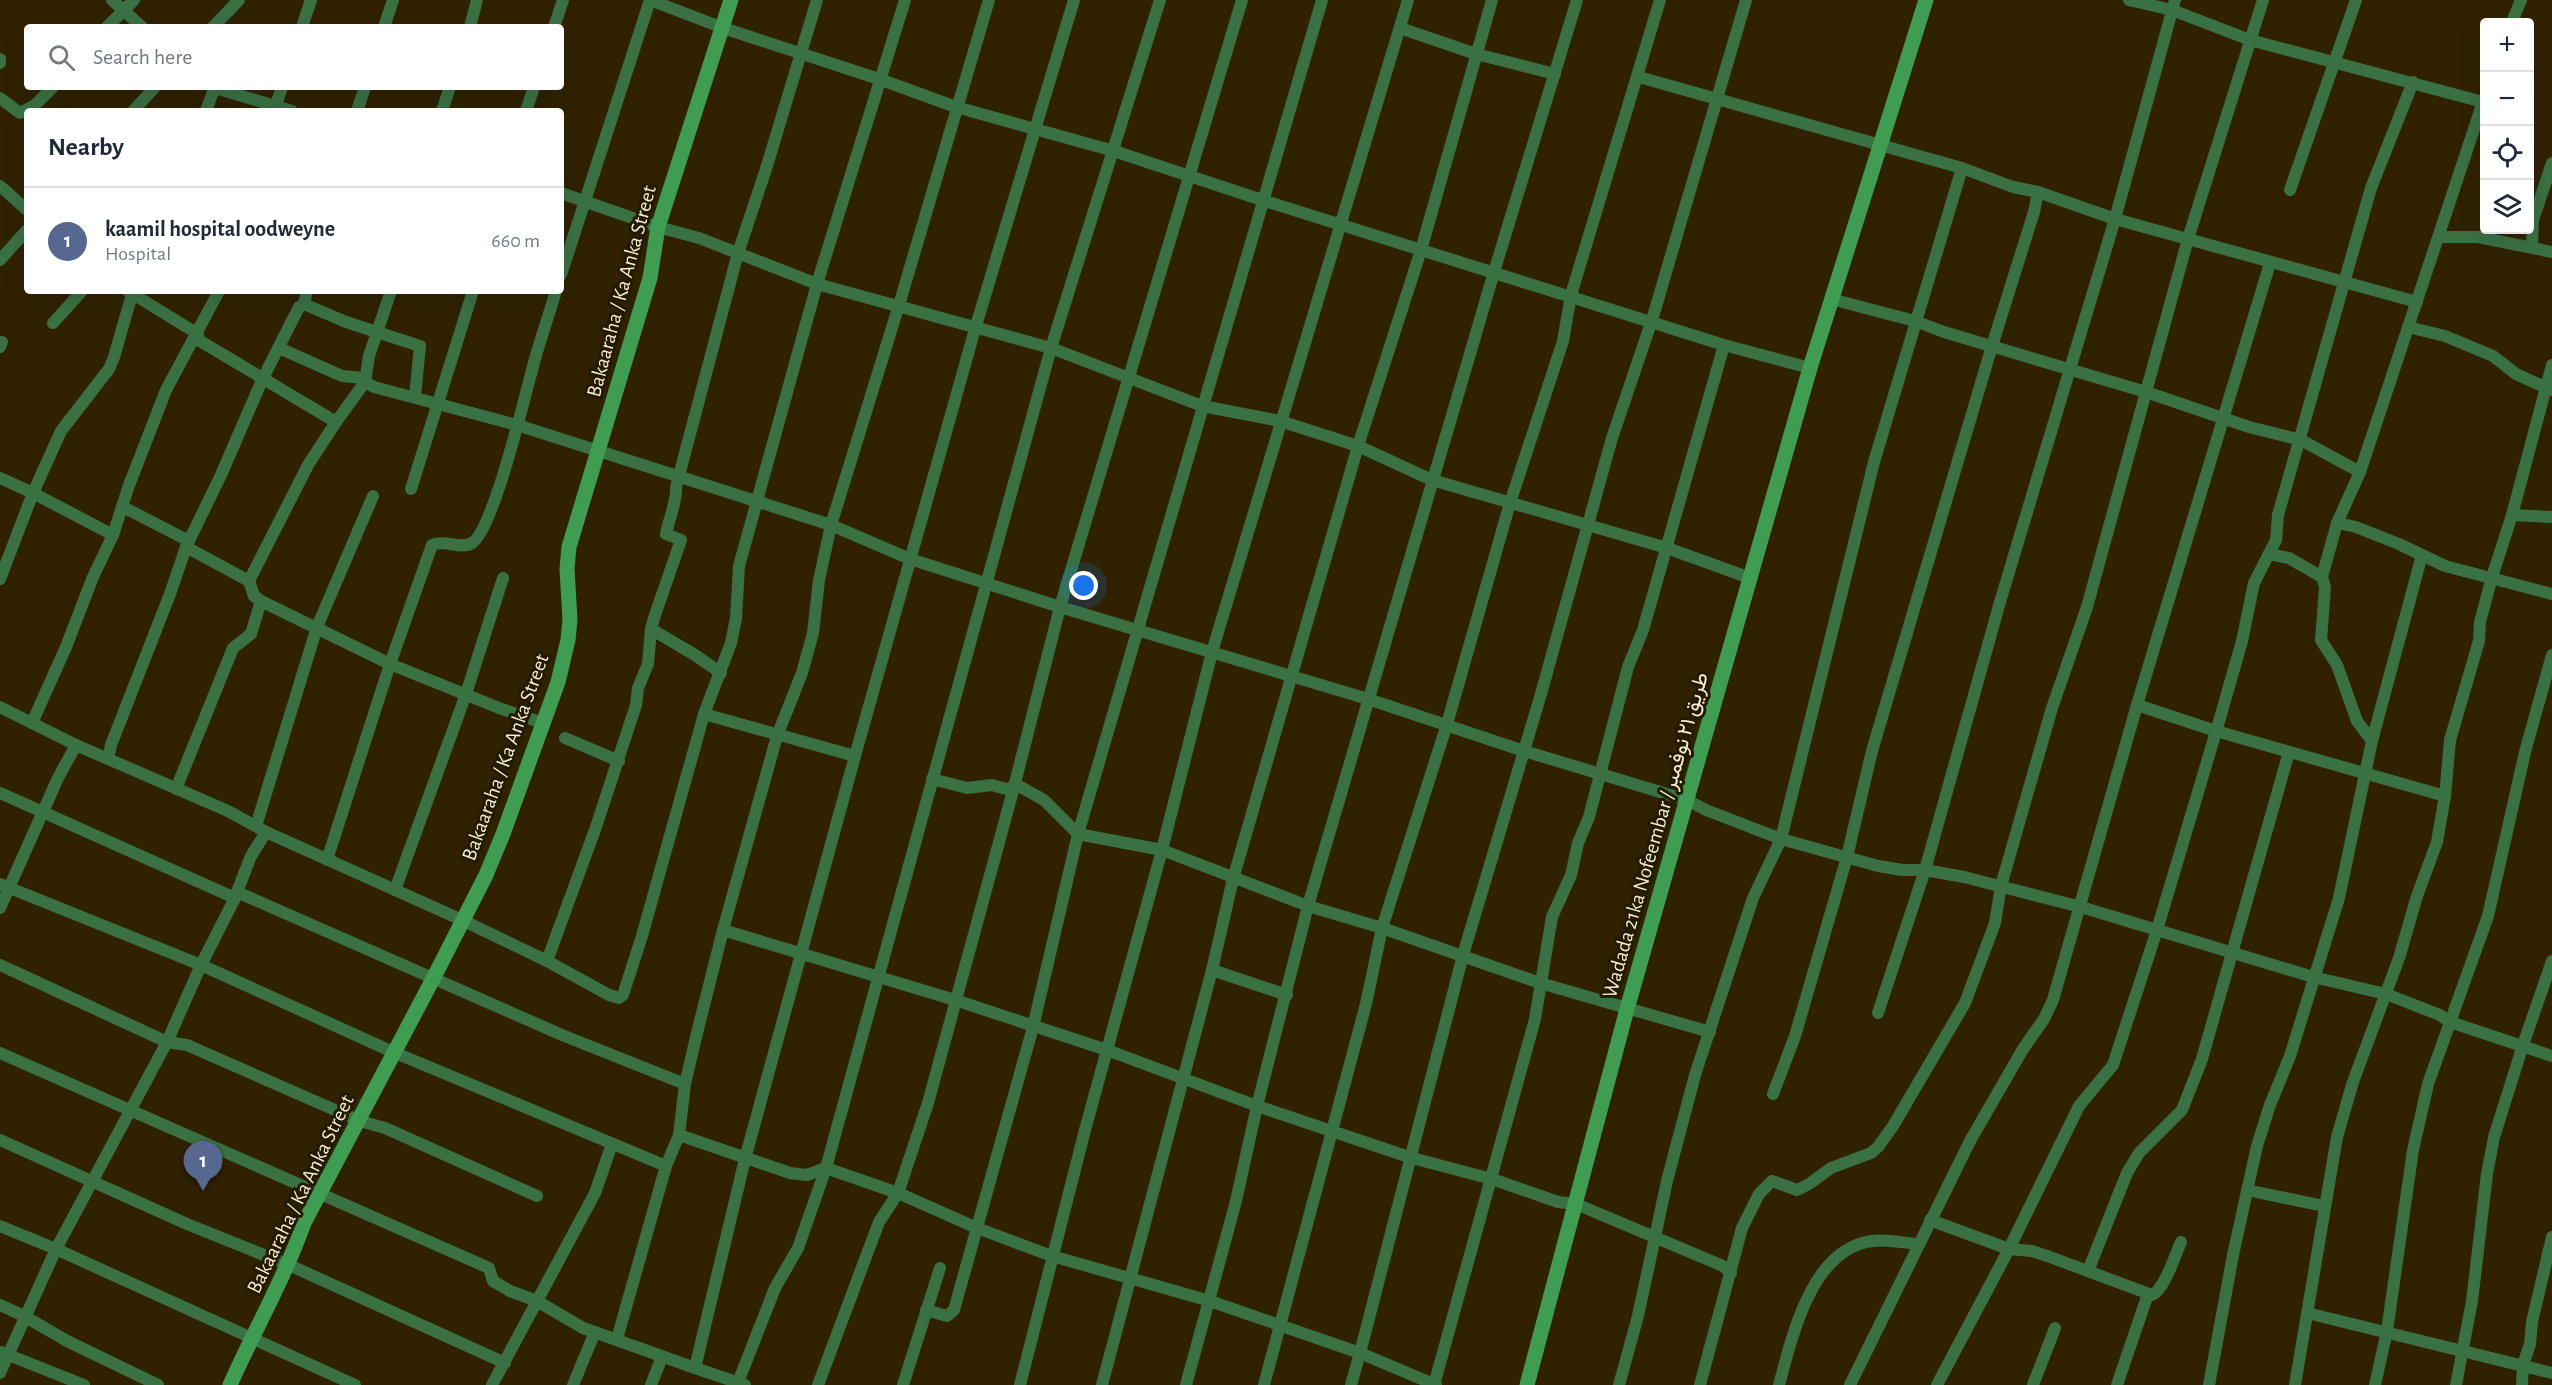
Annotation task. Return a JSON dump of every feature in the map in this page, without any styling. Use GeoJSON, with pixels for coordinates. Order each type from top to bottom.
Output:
{"type":"FeatureCollection","features":[{"type":"Feature","properties":{"kind":"street"},"geometry":{"type":"LineString","coordinates":[[112,0],[138,24]]}},
{"type":"Feature","properties":{"kind":"street"},"geometry":{"type":"LineString","coordinates":[[111,24],[134,0]]}},
{"type":"Feature","properties":{"kind":"street"},"geometry":{"type":"LineString","coordinates":[[216,24],[239,0]]}},
{"type":"Feature","properties":{"kind":"street"},"geometry":{"type":"LineString","coordinates":[[303,24],[311,0]]}},
{"type":"Feature","properties":{"kind":"street"},"geometry":{"type":"LineString","coordinates":[[385,24],[393,0]]}},
{"type":"Feature","properties":{"kind":"street"},"geometry":{"type":"LineString","coordinates":[[471,24],[477,0]]}},
{"type":"Feature","properties":{"kind":"street"},"geometry":{"type":"LineString","coordinates":[[555,24],[562,0]]}},
{"type":"Feature","properties":{"kind":"street"},"geometry":{"type":"LineString","coordinates":[[564,266],[650,0],[723,28],[956,107],[1114,151],[1265,201],[1652,320],[1724,345],[1810,368]]}},
{"type":"Feature","properties":{"kind":"street","name":"Bakaaraha / Ka Anka Street"},"geometry":{"type":"LineString","coordinates":[[230,1385],[250,1339],[289,1265],[304,1223],[360,1121],[393,1052],[434,979],[486,875],[558,682],[568,640],[570,620],[567,569],[569,547],[650,278],[658,227],[731,0]]}},
{"type":"Feature","properties":{"kind":"street"},"geometry":{"type":"LineString","coordinates":[[547,961],[619,761],[636,705],[638,688],[648,664],[651,629],[681,540],[666,534],[671,508],[676,498],[676,487],[738,253],[817,0]]}},
{"type":"Feature","properties":{"kind":"street"},"geometry":{"type":"LineString","coordinates":[[0,707],[76,745],[228,811],[327,860],[462,920],[547,961],[609,995],[619,998],[623,995],[642,936],[704,714],[732,643],[739,566],[817,284],[905,0]]}},
{"type":"Feature","properties":{"kind":"street"},"geometry":{"type":"LineString","coordinates":[[617,1339],[666,1166],[679,1135],[685,1084],[723,930],[777,736],[802,673],[813,633],[819,580],[831,525],[989,0]]}},
{"type":"Feature","properties":{"kind":"street"},"geometry":{"type":"LineString","coordinates":[[695,1368],[746,1159],[855,756],[975,329],[1074,0]]}},
{"type":"Feature","properties":{"kind":"street"},"geometry":{"type":"LineString","coordinates":[[0,1053],[489,1268],[493,1281],[510,1292],[537,1301],[595,1332],[740,1384],[775,1288],[798,1248],[826,1168],[1052,348],[1160,0]]}},
{"type":"Feature","properties":{"kind":"street"},"geometry":{"type":"LineString","coordinates":[[818,1385],[879,1221],[898,1193],[928,1103],[1014,787],[1059,607],[1242,0]]}},
{"type":"Feature","properties":{"kind":"street"},"geometry":{"type":"LineString","coordinates":[[926,1310],[947,1316],[954,1310],[1033,1027],[1078,834],[1322,0]]}},
{"type":"Feature","properties":{"kind":"street"},"geometry":{"type":"LineString","coordinates":[[1020,1385],[1052,1256],[1162,850],[1212,652],[1408,0]]}},
{"type":"Feature","properties":{"kind":"street"},"geometry":{"type":"LineString","coordinates":[[1101,1385],[1131,1280],[1212,970],[1233,879],[1358,446],[1421,250],[1492,0]]}},
{"type":"Feature","properties":{"kind":"street"},"geometry":{"type":"LineString","coordinates":[[1186,1385],[1236,1201],[1257,1106],[1308,906],[1432,480],[1577,0]]}},
{"type":"Feature","properties":{"kind":"street"},"geometry":{"type":"LineString","coordinates":[[1264,1385],[1366,1004],[1382,928],[1447,724],[1510,503],[1560,352],[1571,295],[1639,77],[1660,0]]}},
{"type":"Feature","properties":{"kind":"street"},"geometry":{"type":"LineString","coordinates":[[1351,1385],[1412,1158],[1463,955],[1524,751],[1612,438],[1652,320],[1746,0]]}},
{"type":"Feature","properties":{"kind":"street","name":"Wadada 21ka Nofeembar / طريق ٢١ نوفمبر"},"geometry":{"type":"LineString","coordinates":[[1527,1385],[1627,1009],[1810,368],[1926,0]]}},
{"type":"Feature","properties":{"kind":"street"},"geometry":{"type":"LineString","coordinates":[[2129,0],[2174,5],[2250,40],[2480,100]]}},
{"type":"Feature","properties":{"kind":"street"},"geometry":{"type":"LineString","coordinates":[[1700,1385],[1745,1220],[1760,1194],[1772,1181],[1797,1190],[1831,1168],[1871,1154],[1883,1140],[1965,1003],[1995,923],[2001,886],[2052,708],[2087,608],[2188,239],[2263,0]]}},
{"type":"Feature","properties":{"kind":"street"},"geometry":{"type":"LineString","coordinates":[[2290,190],[2356,0]]}},
{"type":"Feature","properties":{"kind":"street"},"geometry":{"type":"LineString","coordinates":[[2514,18],[2521,0]]}},
{"type":"Feature","properties":{"kind":"street"},"geometry":{"type":"LineString","coordinates":[[1878,1013],[1925,870],[2000,602],[2115,219],[2174,5]]}},
{"type":"Feature","properties":{"kind":"street"},"geometry":{"type":"LineString","coordinates":[[1400,28],[1476,54],[1555,74]]}},
{"type":"Feature","properties":{"kind":"street"},"geometry":{"type":"LineString","coordinates":[[1639,77],[1962,168],[2013,187],[2038,192],[2115,219],[2417,302]]}},
{"type":"Feature","properties":{"kind":"street"},"geometry":{"type":"LineString","coordinates":[[1937,1385],[2009,1249],[2079,1106],[2113,1065],[2157,930],[2216,731],[2242,641],[2254,583],[2276,540],[2278,515],[2371,188],[2413,82]]}},
{"type":"Feature","properties":{"kind":"street"},"geometry":{"type":"LineString","coordinates":[[29,108],[50,90]]}},
{"type":"Feature","properties":{"kind":"street"},"geometry":{"type":"LineString","coordinates":[[136,108],[152,90]]}},
{"type":"Feature","properties":{"kind":"street"},"geometry":{"type":"LineString","coordinates":[[207,108],[212,90]]}},
{"type":"Feature","properties":{"kind":"street"},"geometry":{"type":"LineString","coordinates":[[219,90],[271,108]]}},
{"type":"Feature","properties":{"kind":"street"},"geometry":{"type":"LineString","coordinates":[[274,108],[281,90]]}},
{"type":"Feature","properties":{"kind":"street"},"geometry":{"type":"LineString","coordinates":[[358,108],[363,90]]}},
{"type":"Feature","properties":{"kind":"street"},"geometry":{"type":"LineString","coordinates":[[442,108],[449,90]]}},
{"type":"Feature","properties":{"kind":"street"},"geometry":{"type":"LineString","coordinates":[[527,108],[533,90]]}},
{"type":"Feature","properties":{"kind":"street"},"geometry":{"type":"LineString","coordinates":[[1,103],[20,113],[24,111]]}},
{"type":"Feature","properties":{"kind":"street"},"geometry":{"type":"LineString","coordinates":[[2372,741],[2356,721],[2337,664],[2321,640],[2325,587],[2322,577],[2337,523],[2360,472],[2480,113]]}},
{"type":"Feature","properties":{"kind":"street"},"geometry":{"type":"LineString","coordinates":[[2532,247],[2534,220],[2552,163]]}},
{"type":"Feature","properties":{"kind":"street"},"geometry":{"type":"LineString","coordinates":[[1619,1385],[1695,1075],[1753,898],[1781,839],[1874,462],[1962,168]]}},
{"type":"Feature","properties":{"kind":"street"},"geometry":{"type":"LineString","coordinates":[[0,186],[24,207]]}},
{"type":"Feature","properties":{"kind":"street"},"geometry":{"type":"LineString","coordinates":[[1773,1094],[1795,1036],[1847,857],[1872,751],[2034,212],[2038,192]]}},
{"type":"Feature","properties":{"kind":"street"},"geometry":{"type":"LineString","coordinates":[[564,194],[658,227],[699,238],[817,284],[899,305],[975,329],[1052,348],[1202,406],[1281,421],[1358,446],[1432,480],[1667,548],[1750,579]]}},
{"type":"Feature","properties":{"kind":"street"},"geometry":{"type":"LineString","coordinates":[[0,260],[24,233]]}},
{"type":"Feature","properties":{"kind":"street"},"geometry":{"type":"LineString","coordinates":[[2439,237],[2478,237],[2552,252]]}},
{"type":"Feature","properties":{"kind":"street"},"geometry":{"type":"LineString","coordinates":[[1850,1385],[1970,1141],[2023,1049],[2044,1019],[2060,979],[2137,705],[2270,263]]}},
{"type":"Feature","properties":{"kind":"street"},"geometry":{"type":"LineString","coordinates":[[53,323],[79,294]]}},
{"type":"Feature","properties":{"kind":"street"},"geometry":{"type":"LineString","coordinates":[[0,579],[33,494],[61,431],[109,369],[130,294]]}},
{"type":"Feature","properties":{"kind":"street"},"geometry":{"type":"LineString","coordinates":[[134,294],[263,378],[336,422]]}},
{"type":"Feature","properties":{"kind":"street"},"geometry":{"type":"LineString","coordinates":[[32,723],[113,535],[166,390],[218,294]]}},
{"type":"Feature","properties":{"kind":"street"},"geometry":{"type":"LineString","coordinates":[[108,759],[111,745],[187,544],[221,475],[263,378],[299,307],[304,304],[306,294]]}},
{"type":"Feature","properties":{"kind":"street"},"geometry":{"type":"LineString","coordinates":[[249,581],[308,465],[365,380],[390,294]]}},
{"type":"Feature","properties":{"kind":"street"},"geometry":{"type":"LineString","coordinates":[[411,489],[472,294]]}},
{"type":"Feature","properties":{"kind":"street"},"geometry":{"type":"LineString","coordinates":[[327,860],[390,664],[432,545],[439,542],[466,546],[480,534],[496,496],[555,294]]}},
{"type":"Feature","properties":{"kind":"street"},"geometry":{"type":"LineString","coordinates":[[1831,299],[1915,321],[2223,418],[2301,440],[2360,472]]}},
{"type":"Feature","properties":{"kind":"street"},"geometry":{"type":"LineString","coordinates":[[304,304],[378,333],[420,346],[415,396]]}},
{"type":"Feature","properties":{"kind":"street"},"geometry":{"type":"LineString","coordinates":[[2408,327],[2445,336],[2493,356],[2516,374],[2548,389]]}},
{"type":"Feature","properties":{"kind":"street"},"geometry":{"type":"LineString","coordinates":[[679,1135],[790,1173],[807,1175],[826,1168],[898,1193],[977,1228],[1052,1256],[1210,1301],[1360,1353],[1435,1385],[1535,1019],[1552,917],[1571,875],[1578,843],[1589,817],[1628,667],[1643,630],[1724,345]]}},
{"type":"Feature","properties":{"kind":"street"},"geometry":{"type":"LineString","coordinates":[[279,348],[342,376],[365,380],[374,387],[517,424],[680,476],[831,525],[910,559],[1059,607],[1368,699],[1524,751],[1687,800],[1706,810],[1781,839],[1902,870],[1925,870],[2001,886],[2081,907],[2313,977],[2386,994],[2440,1015],[2450,1022],[2552,1056]]}},
{"type":"Feature","properties":{"kind":"street"},"geometry":{"type":"LineString","coordinates":[[2295,1385],[2337,1137],[2353,1083],[2399,958],[2417,896],[2437,842],[2445,796],[2450,740],[2479,641],[2481,622],[2492,577],[2548,389],[2552,365]]}},
{"type":"Feature","properties":{"kind":"street"},"geometry":{"type":"LineString","coordinates":[[0,478],[113,535]]}},
{"type":"Feature","properties":{"kind":"street"},"geometry":{"type":"LineString","coordinates":[[0,1373],[4,1353],[56,1249],[167,1042],[201,965],[236,895],[261,829],[317,627],[373,496]]}},
{"type":"Feature","properties":{"kind":"street"},"geometry":{"type":"LineString","coordinates":[[123,507],[249,581],[254,596],[261,602],[390,664],[543,723]]}},
{"type":"Feature","properties":{"kind":"street"},"geometry":{"type":"LineString","coordinates":[[2512,515],[2552,517]]}},
{"type":"Feature","properties":{"kind":"street"},"geometry":{"type":"LineString","coordinates":[[2337,523],[2356,527],[2445,566],[2552,594]]}},
{"type":"Feature","properties":{"kind":"street"},"geometry":{"type":"LineString","coordinates":[[2269,554],[2289,558],[2322,577]]}},
{"type":"Feature","properties":{"kind":"street"},"geometry":{"type":"LineString","coordinates":[[2209,1385],[2257,1146],[2270,1104],[2290,1056],[2339,898],[2372,741],[2422,555]]}},
{"type":"Feature","properties":{"kind":"street"},"geometry":{"type":"LineString","coordinates":[[395,890],[466,694],[503,578]]}},
{"type":"Feature","properties":{"kind":"street"},"geometry":{"type":"LineString","coordinates":[[176,789],[233,648],[251,634],[261,602]]}},
{"type":"Feature","properties":{"kind":"street"},"geometry":{"type":"LineString","coordinates":[[651,629],[695,655],[721,674]]}},
{"type":"Feature","properties":{"kind":"street"},"geometry":{"type":"LineString","coordinates":[[2375,1385],[2387,1331],[2413,1150],[2428,1084],[2488,916],[2525,752],[2548,685],[2552,655]]}},
{"type":"Feature","properties":{"kind":"street"},"geometry":{"type":"LineString","coordinates":[[2137,705],[2216,731],[2445,796]]}},
{"type":"Feature","properties":{"kind":"street"},"geometry":{"type":"LineString","coordinates":[[704,714],[855,756]]}},
{"type":"Feature","properties":{"kind":"street"},"geometry":{"type":"LineString","coordinates":[[565,738],[619,761]]}},
{"type":"Feature","properties":{"kind":"street"},"geometry":{"type":"LineString","coordinates":[[0,908],[4,886],[76,745]]}},
{"type":"Feature","properties":{"kind":"street"},"geometry":{"type":"LineString","coordinates":[[2088,1271],[2127,1173],[2139,1154],[2182,1110],[2205,1052],[2289,752]]}},
{"type":"Feature","properties":{"kind":"street"},"geometry":{"type":"LineString","coordinates":[[932,779],[967,788],[992,785],[1006,789],[1019,786],[1044,800],[1078,834],[1162,850],[1308,906],[1382,928],[1540,982],[1710,1032]]}},
{"type":"Feature","properties":{"kind":"street"},"geometry":{"type":"LineString","coordinates":[[0,793],[562,1035],[685,1084]]}},
{"type":"Feature","properties":{"kind":"street"},"geometry":{"type":"LineString","coordinates":[[4,886],[201,965],[393,1052],[666,1166]]}},
{"type":"Feature","properties":{"kind":"street"},"geometry":{"type":"LineString","coordinates":[[723,930],[803,952],[956,1000],[1107,1050],[1257,1106],[1412,1158],[1492,1179],[1558,1202],[1576,1204],[1656,1240],[1723,1266],[1731,1273]]}},
{"type":"Feature","properties":{"kind":"street"},"geometry":{"type":"LineString","coordinates":[[2456,1385],[2472,1301],[2487,1174],[2494,1137],[2552,961]]}},
{"type":"Feature","properties":{"kind":"street"},"geometry":{"type":"LineString","coordinates":[[0,965],[167,1042],[187,1045],[360,1121],[385,1128],[537,1196]]}},
{"type":"Feature","properties":{"kind":"street"},"geometry":{"type":"LineString","coordinates":[[1212,970],[1287,995]]}},
{"type":"Feature","properties":{"kind":"street"},"geometry":{"type":"LineString","coordinates":[[0,1140],[187,1224],[289,1265],[505,1363]]}},
{"type":"Feature","properties":{"kind":"street"},"geometry":{"type":"LineString","coordinates":[[492,1385],[595,1193],[612,1144]]}},
{"type":"Feature","properties":{"kind":"street"},"geometry":{"type":"LineString","coordinates":[[2247,1190],[2324,1206]]}},
{"type":"Feature","properties":{"kind":"street"},"geometry":{"type":"LineString","coordinates":[[1930,1220],[2009,1249],[2032,1251],[2148,1294],[2158,1291],[2181,1242]]}},
{"type":"Feature","properties":{"kind":"street"},"geometry":{"type":"LineString","coordinates":[[0,1226],[56,1249],[355,1385]]}},
{"type":"Feature","properties":{"kind":"street"},"geometry":{"type":"LineString","coordinates":[[2522,1385],[2523,1365],[2552,1237]]}},
{"type":"Feature","properties":{"kind":"street"},"geometry":{"type":"LineString","coordinates":[[1779,1385],[1798,1319],[1814,1283],[1822,1273],[1844,1254],[1861,1244],[1886,1241],[1918,1245]]}},
{"type":"Feature","properties":{"kind":"street"},"geometry":{"type":"LineString","coordinates":[[903,1385],[940,1268]]}},
{"type":"Feature","properties":{"kind":"street"},"geometry":{"type":"LineString","coordinates":[[2117,1385],[2148,1294]]}},
{"type":"Feature","properties":{"kind":"street"},"geometry":{"type":"LineString","coordinates":[[0,1305],[67,1341],[158,1385]]}},
{"type":"Feature","properties":{"kind":"street"},"geometry":{"type":"LineString","coordinates":[[2307,1313],[2552,1373]]}},
{"type":"Feature","properties":{"kind":"street"},"geometry":{"type":"LineString","coordinates":[[2033,1385],[2055,1328]]}},
{"type":"Feature","properties":{"kind":"street"},"geometry":{"type":"LineString","coordinates":[[573,1385],[595,1332]]}},
{"type":"Feature","properties":{"kind":"street"},"geometry":{"type":"LineString","coordinates":[[4,1353],[84,1385]]}},
{"type":"Feature","properties":{"kind":"street"},"geometry":{"type":"LineString","coordinates":[[651,1385],[662,1357]]}},
{"type":"Feature","properties":{"kind":"place","name":"kaamil hospital oodweyne"},"geometry":{"type":"Point","coordinates":[203,1191]}}]}
